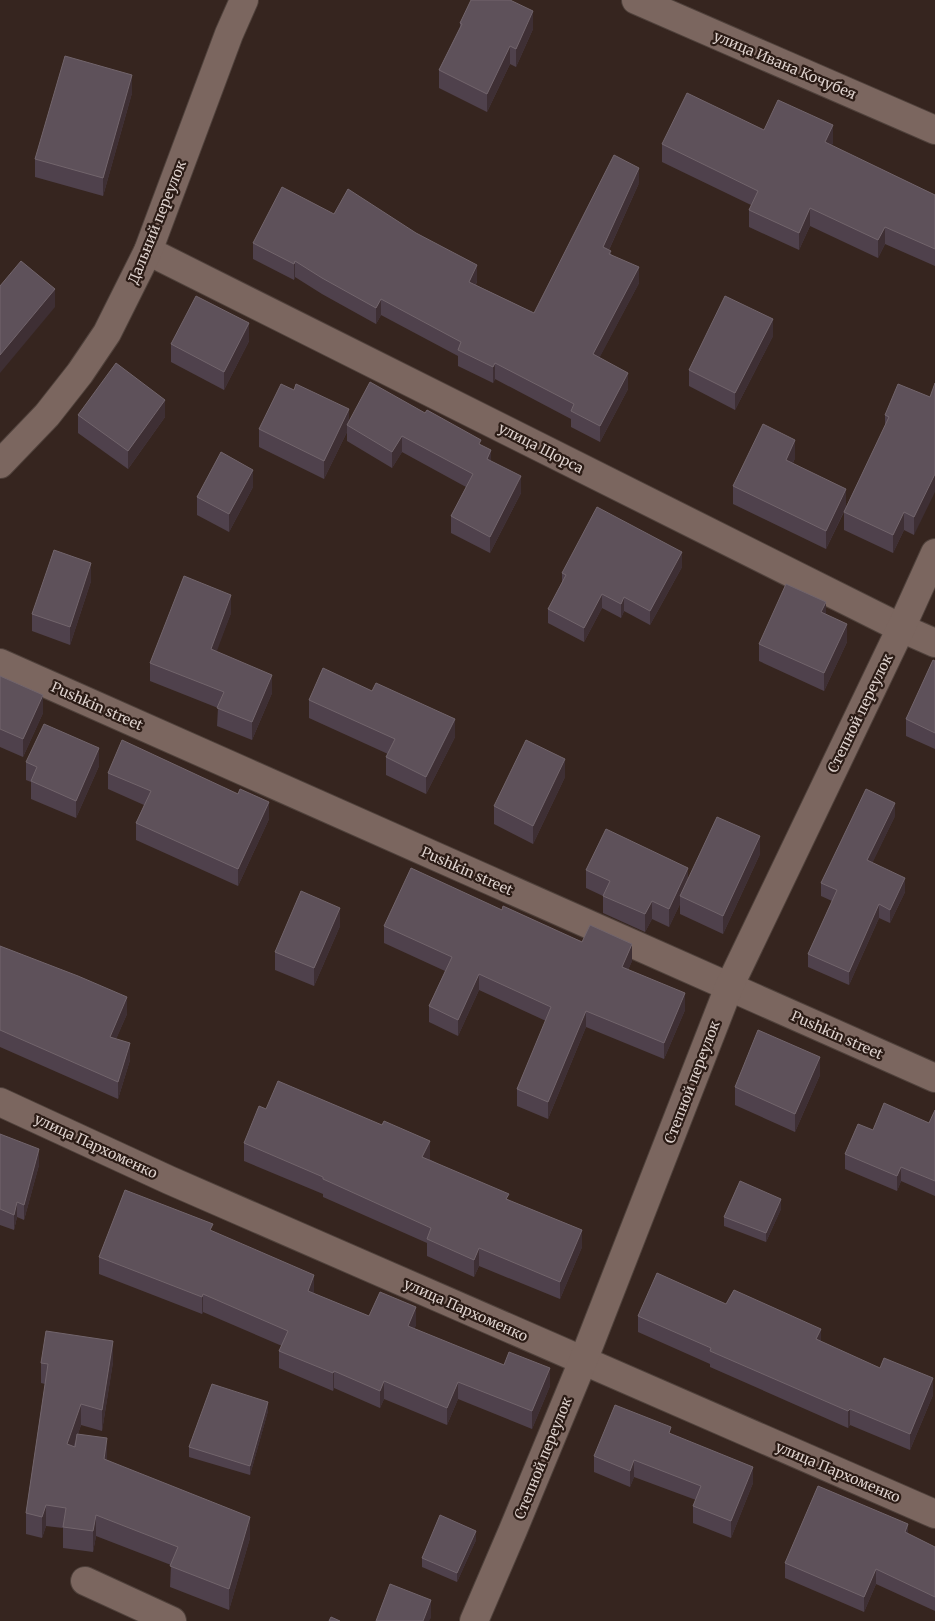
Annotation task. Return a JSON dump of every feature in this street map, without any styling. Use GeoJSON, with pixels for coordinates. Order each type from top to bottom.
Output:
{"type":"FeatureCollection","features":[{"type":"Feature","properties":{"kind":"street","name":"улица Ивана Кочубея"},"geometry":{"type":"LineString","coordinates":[[636,0],[935,130]]}},
{"type":"Feature","properties":{"kind":"street","name":"Дальний переулок"},"geometry":{"type":"LineString","coordinates":[[0,464],[47,415],[80,373],[107,333],[148,251],[240,2]]}},
{"type":"Feature","properties":{"kind":"street","name":"улица Щорса"},"geometry":{"type":"LineString","coordinates":[[148,251],[901,628],[935,643]]}},
{"type":"Feature","properties":{"kind":"street","name":"Степной переулок"},"geometry":{"type":"LineString","coordinates":[[474,1621],[583,1361],[729,988],[935,553]]}},
{"type":"Feature","properties":{"kind":"street","name":"Pushkin street"},"geometry":{"type":"LineString","coordinates":[[0,663],[935,1078]]}},
{"type":"Feature","properties":{"kind":"street","name":"улица Пархоменко"},"geometry":{"type":"LineString","coordinates":[[0,1102],[169,1180],[935,1514]]}},
{"type":"Feature","properties":{"kind":"street"},"geometry":{"type":"LineString","coordinates":[[85,1581],[172,1621]]}},
{"type":"Feature","properties":{"kind":"building"},"geometry":{"type":"Polygon","coordinates":[[[471,0],[510,0],[533,11],[516,49],[510,46],[487,94],[439,70],[462,24],[460,23],[471,0]]]}},
{"type":"Feature","properties":{"kind":"building"},"geometry":{"type":"Polygon","coordinates":[[[65,56],[132,75],[103,178],[35,159],[65,56]]]}},
{"type":"Feature","properties":{"kind":"building"},"geometry":{"type":"Polygon","coordinates":[[[687,93],[764,130],[778,100],[833,125],[825,142],[935,195],[935,249],[885,227],[878,240],[810,208],[799,233],[749,210],[758,191],[662,144],[687,93]]]}},
{"type":"Feature","properties":{"kind":"building"},"geometry":{"type":"Polygon","coordinates":[[[614,155],[639,168],[603,247],[611,251],[609,254],[639,267],[593,354],[628,373],[600,426],[571,411],[574,404],[495,363],[493,367],[458,350],[461,342],[381,299],[376,308],[295,261],[294,264],[253,243],[282,187],[334,214],[348,189],[416,233],[477,265],[469,282],[534,313],[614,155]]]}},
{"type":"Feature","properties":{"kind":"building"},"geometry":{"type":"Polygon","coordinates":[[[21,261],[55,289],[0,355],[0,286],[21,261]]]}},
{"type":"Feature","properties":{"kind":"building"},"geometry":{"type":"Polygon","coordinates":[[[196,296],[249,323],[224,372],[171,344],[196,296]]]}},
{"type":"Feature","properties":{"kind":"building"},"geometry":{"type":"Polygon","coordinates":[[[725,296],[773,319],[735,393],[689,370],[725,296]]]}},
{"type":"Feature","properties":{"kind":"building"},"geometry":{"type":"Polygon","coordinates":[[[116,363],[165,400],[128,451],[78,415],[116,363]]]}},
{"type":"Feature","properties":{"kind":"building"},"geometry":{"type":"Polygon","coordinates":[[[370,382],[425,413],[427,410],[481,440],[479,444],[491,450],[487,459],[521,476],[490,537],[451,516],[473,474],[402,436],[392,452],[347,425],[370,382]]]}},
{"type":"Feature","properties":{"kind":"building"},"geometry":{"type":"Polygon","coordinates":[[[935,383],[935,474],[914,517],[904,512],[893,535],[844,512],[889,417],[885,415],[898,384],[930,397],[935,383]]]}},
{"type":"Feature","properties":{"kind":"building"},"geometry":{"type":"Polygon","coordinates":[[[281,384],[294,390],[296,384],[349,409],[324,461],[259,429],[281,384]]]}},
{"type":"Feature","properties":{"kind":"building"},"geometry":{"type":"Polygon","coordinates":[[[763,424],[795,440],[786,460],[846,489],[826,531],[733,486],[763,424]]]}},
{"type":"Feature","properties":{"kind":"building"},"geometry":{"type":"Polygon","coordinates":[[[221,452],[253,470],[229,514],[197,497],[221,452]]]}},
{"type":"Feature","properties":{"kind":"building"},"geometry":{"type":"Polygon","coordinates":[[[597,507],[682,552],[650,611],[624,597],[621,604],[602,594],[584,628],[548,609],[566,575],[562,573],[597,507]]]}},
{"type":"Feature","properties":{"kind":"building"},"geometry":{"type":"Polygon","coordinates":[[[54,550],[91,563],[70,627],[32,614],[54,550]]]}},
{"type":"Feature","properties":{"kind":"building"},"geometry":{"type":"Polygon","coordinates":[[[184,576],[231,595],[211,649],[272,675],[252,722],[217,708],[224,692],[150,663],[184,576]]]}},
{"type":"Feature","properties":{"kind":"building"},"geometry":{"type":"Polygon","coordinates":[[[786,584],[826,602],[821,612],[847,624],[824,673],[759,644],[786,584]]]}},
{"type":"Feature","properties":{"kind":"building"},"geometry":{"type":"Polygon","coordinates":[[[933,660],[935,661],[935,733],[906,719],[933,660]]]}},
{"type":"Feature","properties":{"kind":"building"},"geometry":{"type":"Polygon","coordinates":[[[323,668],[372,691],[376,683],[455,719],[426,777],[386,757],[395,739],[309,700],[323,668]]]}},
{"type":"Feature","properties":{"kind":"building"},"geometry":{"type":"Polygon","coordinates":[[[0,676],[43,695],[23,739],[0,729],[0,676]]]}},
{"type":"Feature","properties":{"kind":"building"},"geometry":{"type":"Polygon","coordinates":[[[44,724],[99,748],[76,801],[31,781],[37,767],[26,762],[44,724]]]}},
{"type":"Feature","properties":{"kind":"building"},"geometry":{"type":"Polygon","coordinates":[[[122,740],[238,794],[240,789],[269,802],[238,869],[136,823],[151,791],[108,773],[122,740]]]}},
{"type":"Feature","properties":{"kind":"building"},"geometry":{"type":"Polygon","coordinates":[[[526,740],[565,759],[533,826],[494,806],[526,740]]]}},
{"type":"Feature","properties":{"kind":"building"},"geometry":{"type":"Polygon","coordinates":[[[866,789],[895,803],[867,860],[905,878],[890,910],[879,904],[849,972],[808,954],[837,890],[821,883],[866,789]]]}},
{"type":"Feature","properties":{"kind":"building"},"geometry":{"type":"Polygon","coordinates":[[[717,817],[760,836],[723,916],[680,896],[717,817]]]}},
{"type":"Feature","properties":{"kind":"building"},"geometry":{"type":"Polygon","coordinates":[[[606,829],[688,868],[669,909],[652,901],[645,914],[603,896],[610,881],[586,870],[606,829]]]}},
{"type":"Feature","properties":{"kind":"building"},"geometry":{"type":"Polygon","coordinates":[[[411,868],[502,910],[503,906],[582,942],[590,925],[632,944],[622,967],[685,993],[664,1043],[586,1011],[548,1102],[517,1089],[551,1007],[479,974],[458,1020],[429,1006],[452,957],[384,926],[411,868]]]}},
{"type":"Feature","properties":{"kind":"building"},"geometry":{"type":"Polygon","coordinates":[[[301,891],[340,908],[314,968],[275,952],[301,891]]]}},
{"type":"Feature","properties":{"kind":"building"},"geometry":{"type":"Polygon","coordinates":[[[0,946],[127,997],[110,1037],[130,1043],[118,1082],[0,1030],[0,946]]]}},
{"type":"Feature","properties":{"kind":"building"},"geometry":{"type":"Polygon","coordinates":[[[758,1030],[820,1057],[795,1114],[735,1087],[758,1030]]]}},
{"type":"Feature","properties":{"kind":"building"},"geometry":{"type":"Polygon","coordinates":[[[278,1081],[382,1125],[384,1121],[430,1141],[422,1157],[509,1194],[506,1199],[582,1230],[560,1282],[479,1248],[474,1260],[427,1239],[431,1228],[323,1179],[323,1177],[244,1143],[259,1106],[266,1109],[278,1081]]]}},
{"type":"Feature","properties":{"kind":"building"},"geometry":{"type":"Polygon","coordinates":[[[884,1103],[929,1123],[935,1110],[935,1181],[901,1167],[897,1176],[845,1154],[858,1124],[873,1130],[884,1103]]]}},
{"type":"Feature","properties":{"kind":"building"},"geometry":{"type":"Polygon","coordinates":[[[0,1134],[39,1149],[24,1205],[17,1202],[14,1215],[0,1209],[0,1134]]]}},
{"type":"Feature","properties":{"kind":"building"},"geometry":{"type":"Polygon","coordinates":[[[740,1181],[781,1199],[766,1233],[724,1217],[740,1181]]]}},
{"type":"Feature","properties":{"kind":"building"},"geometry":{"type":"Polygon","coordinates":[[[125,1190],[213,1224],[210,1230],[314,1275],[308,1291],[369,1316],[380,1292],[416,1307],[408,1326],[504,1365],[509,1352],[550,1368],[532,1411],[458,1382],[447,1408],[384,1381],[380,1391],[334,1371],[333,1373],[279,1351],[288,1331],[203,1294],[202,1297],[99,1257],[125,1190]]]}},
{"type":"Feature","properties":{"kind":"building"},"geometry":{"type":"Polygon","coordinates":[[[657,1273],[726,1304],[734,1290],[821,1329],[816,1339],[880,1368],[884,1358],[933,1378],[910,1434],[850,1409],[848,1411],[710,1351],[711,1348],[638,1316],[657,1273]]]}},
{"type":"Feature","properties":{"kind":"building"},"geometry":{"type":"Polygon","coordinates":[[[46,1331],[113,1341],[102,1410],[81,1404],[67,1444],[75,1447],[77,1434],[107,1438],[104,1459],[250,1517],[229,1589],[170,1566],[178,1547],[96,1515],[93,1531],[63,1527],[66,1508],[46,1505],[42,1517],[26,1513],[48,1364],[41,1363],[46,1331]]]}},
{"type":"Feature","properties":{"kind":"building"},"geometry":{"type":"Polygon","coordinates":[[[212,1384],[268,1402],[250,1466],[189,1447],[212,1384]]]}},
{"type":"Feature","properties":{"kind":"building"},"geometry":{"type":"Polygon","coordinates":[[[615,1405],[671,1427],[669,1433],[753,1467],[731,1521],[693,1506],[701,1486],[634,1460],[630,1471],[594,1456],[615,1405]]]}},
{"type":"Feature","properties":{"kind":"building"},"geometry":{"type":"Polygon","coordinates":[[[818,1486],[908,1524],[905,1532],[935,1547],[935,1597],[876,1569],[864,1597],[785,1563],[818,1486]]]}},
{"type":"Feature","properties":{"kind":"building"},"geometry":{"type":"Polygon","coordinates":[[[440,1515],[476,1531],[457,1573],[422,1558],[440,1515]]]}},
{"type":"Feature","properties":{"kind":"building"},"geometry":{"type":"Polygon","coordinates":[[[390,1584],[431,1600],[423,1621],[376,1621],[390,1584]]]}},
{"type":"Feature","properties":{"kind":"building"},"geometry":{"type":"Polygon","coordinates":[[[331,1617],[340,1621],[329,1621],[331,1617]]]}}]}
